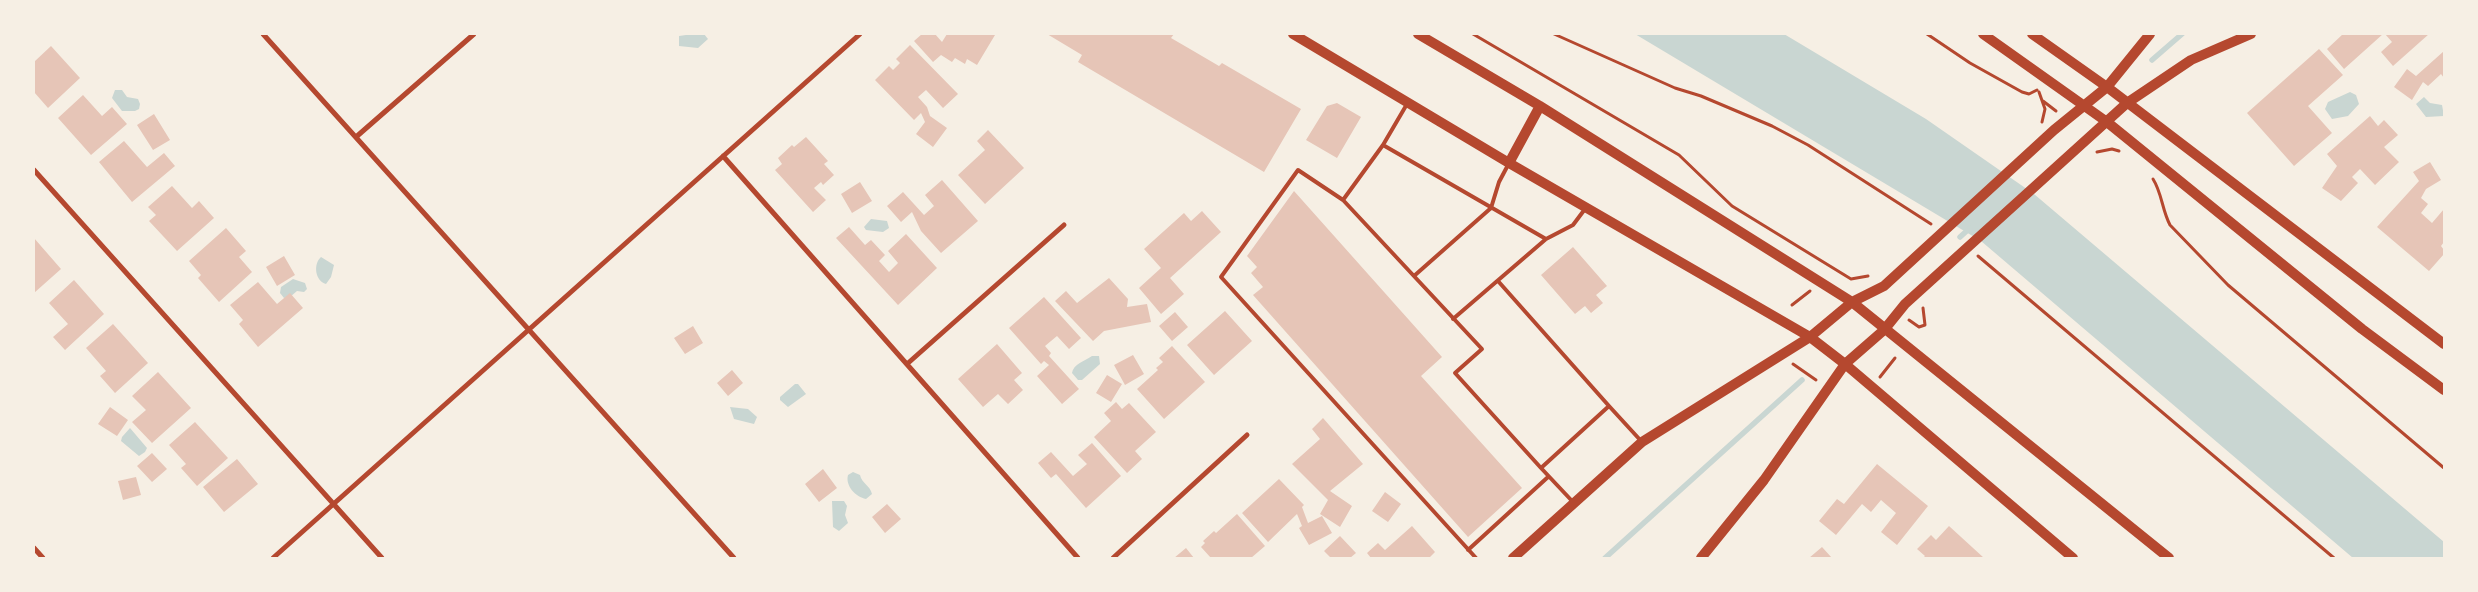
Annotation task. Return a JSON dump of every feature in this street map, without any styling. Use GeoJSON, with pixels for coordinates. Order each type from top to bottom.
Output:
{"type":"FeatureCollection","features":[{"type":"Feature","properties":{"kind":"main road"},"geometry":{"type":"LineString","coordinates":[[1293,34],[1509,163],[1810,337],[1846,364],[2073,558]]}},
{"type":"Feature","properties":{"kind":"main road"},"geometry":{"type":"LineString","coordinates":[[1418,34],[1540,106],[1852,302],[1884,330],[2169,558]]}},
{"type":"Feature","properties":{"kind":"main road"},"geometry":{"type":"LineString","coordinates":[[1983,34],[2107,122],[2362,329],[2441,387],[2444,376]]}},
{"type":"Feature","properties":{"kind":"main road"},"geometry":{"type":"LineString","coordinates":[[2032,34],[2107,87],[2444,344]]}},
{"type":"Feature","properties":{"kind":"main road"},"geometry":{"type":"LineString","coordinates":[[1514,558],[1642,442],[1810,337],[1852,302],[1884,286],[2054,130],[2086,106],[2107,87],[2150,34]]}},
{"type":"Feature","properties":{"kind":"main road"},"geometry":{"type":"LineString","coordinates":[[1701,558],[1764,480],[1846,364],[1884,330],[1905,304],[2074,148],[2107,122],[2127,103],[2191,60],[2251,34]]}},
{"type":"Feature","properties":{"kind":"main road"},"geometry":{"type":"LineString","coordinates":[[1509,163],[1540,106]]}},
{"type":"Feature","properties":{"kind":"street"},"geometry":{"type":"LineString","coordinates":[[263,34],[734,558]]}},
{"type":"Feature","properties":{"kind":"street"},"geometry":{"type":"LineString","coordinates":[[356,137],[474,34]]}},
{"type":"Feature","properties":{"kind":"street"},"geometry":{"type":"LineString","coordinates":[[272,558],[860,34]]}},
{"type":"Feature","properties":{"kind":"street"},"geometry":{"type":"LineString","coordinates":[[723,156],[1078,558]]}},
{"type":"Feature","properties":{"kind":"street"},"geometry":{"type":"LineString","coordinates":[[34,170],[382,558]]}},
{"type":"Feature","properties":{"kind":"street"},"geometry":{"type":"LineString","coordinates":[[907,364],[1064,225]]}},
{"type":"Feature","properties":{"kind":"street"},"geometry":{"type":"LineString","coordinates":[[1113,558],[1247,435]]}},
{"type":"Feature","properties":{"kind":"street"},"geometry":{"type":"LineString","coordinates":[[34,548],[42,558]]}},
{"type":"Feature","properties":{"kind":"lane"},"geometry":{"type":"LineString","coordinates":[[1343,200],[1383,145],[1408,102]]}},
{"type":"Feature","properties":{"kind":"lane"},"geometry":{"type":"LineString","coordinates":[[1383,145],[1546,239]]}},
{"type":"Feature","properties":{"kind":"lane"},"geometry":{"type":"LineString","coordinates":[[1414,276],[1491,208],[1499,182],[1509,163]]}},
{"type":"Feature","properties":{"kind":"lane"},"geometry":{"type":"LineString","coordinates":[[1476,558],[1222,277],[1298,170],[1343,200],[1482,349],[1455,373],[1574,504]]}},
{"type":"Feature","properties":{"kind":"lane"},"geometry":{"type":"LineString","coordinates":[[1454,319],[1546,239],[1573,225],[1586,207]]}},
{"type":"Feature","properties":{"kind":"lane"},"geometry":{"type":"LineString","coordinates":[[1498,281],[1642,442]]}},
{"type":"Feature","properties":{"kind":"lane"},"geometry":{"type":"LineString","coordinates":[[1541,468],[1609,406]]}},
{"type":"Feature","properties":{"kind":"lane"},"geometry":{"type":"LineString","coordinates":[[1468,550],[1548,477]]}},
{"type":"Feature","properties":{"kind":"path"},"geometry":{"type":"LineString","coordinates":[[1473,34],[1679,155],[1732,206],[1838,269],[1851,279],[1861,279]]}},
{"type":"Feature","properties":{"kind":"path"},"geometry":{"type":"LineString","coordinates":[[1554,34],[1675,88],[1701,96],[1780,130],[1808,145],[1938,229]]}},
{"type":"Feature","properties":{"kind":"path"},"geometry":{"type":"LineString","coordinates":[[1926,34],[1970,63],[2022,92],[2029,94],[2038,90]]}},
{"type":"Feature","properties":{"kind":"path"},"geometry":{"type":"LineString","coordinates":[[2094,154],[2098,150],[2112,149],[2125,153]]}},
{"type":"Feature","properties":{"kind":"path"},"geometry":{"type":"LineString","coordinates":[[2148,174],[2158,187],[2164,214],[2170,225],[2228,285],[2444,468]]}},
{"type":"Feature","properties":{"kind":"path"},"geometry":{"type":"LineString","coordinates":[[1971,250],[2334,558]]}},
{"type":"Feature","properties":{"kind":"path"},"geometry":{"type":"LineString","coordinates":[[1833,272],[1838,269]]}},
{"type":"Feature","properties":{"kind":"path"},"geometry":{"type":"LineString","coordinates":[[1792,305],[1814,288]]}},
{"type":"Feature","properties":{"kind":"path"},"geometry":{"type":"LineString","coordinates":[[1919,327],[1925,325],[1922,311],[1925,305]]}},
{"type":"Feature","properties":{"kind":"path"},"geometry":{"type":"LineString","coordinates":[[1878,380],[1895,358]]}},
{"type":"Feature","properties":{"kind":"path"},"geometry":{"type":"LineString","coordinates":[[1790,362],[1816,380]]}},
{"type":"Feature","properties":{"kind":"shaded area"},"geometry":{"type":"Polygon","coordinates":[[[704,34],[708,39],[698,48],[679,46],[679,36],[704,34]]]}},
{"type":"Feature","properties":{"kind":"shaded area"},"geometry":{"type":"Polygon","coordinates":[[[1635,34],[1784,34],[1926,119],[2034,194],[2444,542],[2444,558],[2353,558],[1981,241],[1635,34]]]}},
{"type":"Feature","properties":{"kind":"shaded area"},"geometry":{"type":"Polygon","coordinates":[[[115,90],[122,90],[127,97],[138,99],[139,109],[135,111],[122,111],[112,98],[115,90]]]}},
{"type":"Feature","properties":{"kind":"shaded area"},"geometry":{"type":"Polygon","coordinates":[[[2350,92],[2356,95],[2359,104],[2348,116],[2332,119],[2325,109],[2328,102],[2350,92]]]}},
{"type":"Feature","properties":{"kind":"shaded area"},"geometry":{"type":"Polygon","coordinates":[[[2424,97],[2430,103],[2442,105],[2444,116],[2426,117],[2416,104],[2424,97]]]}},
{"type":"Feature","properties":{"kind":"shaded area"},"geometry":{"type":"Polygon","coordinates":[[[871,219],[887,221],[889,228],[883,232],[866,230],[864,227],[871,219]]]}},
{"type":"Feature","properties":{"kind":"shaded area"},"geometry":{"type":"Polygon","coordinates":[[[321,257],[334,265],[331,277],[326,284],[319,280],[316,272],[318,260],[321,257]]]}},
{"type":"Feature","properties":{"kind":"shaded area"},"geometry":{"type":"Polygon","coordinates":[[[293,279],[305,283],[307,289],[304,292],[297,291],[290,297],[284,298],[280,293],[281,287],[293,279]]]}},
{"type":"Feature","properties":{"kind":"shaded area"},"geometry":{"type":"Polygon","coordinates":[[[1092,356],[1099,356],[1100,364],[1082,380],[1078,380],[1072,373],[1073,370],[1077,365],[1092,356]]]}},
{"type":"Feature","properties":{"kind":"shaded area"},"geometry":{"type":"Polygon","coordinates":[[[795,384],[798,384],[806,394],[788,407],[780,400],[780,397],[795,384]]]}},
{"type":"Feature","properties":{"kind":"shaded area"},"geometry":{"type":"Polygon","coordinates":[[[730,407],[748,409],[757,417],[754,424],[734,419],[730,407]]]}},
{"type":"Feature","properties":{"kind":"shaded area"},"geometry":{"type":"Polygon","coordinates":[[[130,428],[147,448],[139,456],[121,441],[130,428]]]}},
{"type":"Feature","properties":{"kind":"shaded area"},"geometry":{"type":"Polygon","coordinates":[[[853,472],[860,475],[862,481],[870,488],[872,494],[866,499],[855,493],[848,483],[848,475],[853,472]]]}},
{"type":"Feature","properties":{"kind":"shaded area"},"geometry":{"type":"Polygon","coordinates":[[[832,501],[844,501],[847,506],[845,515],[848,523],[839,531],[833,527],[832,501]]]}},
{"type":"Feature","properties":{"kind":"building"},"geometry":{"type":"Polygon","coordinates":[[[922,34],[935,34],[942,42],[947,34],[995,35],[977,65],[967,59],[965,64],[955,58],[952,62],[941,55],[933,62],[914,41],[922,34]]]}},
{"type":"Feature","properties":{"kind":"building"},"geometry":{"type":"Polygon","coordinates":[[[1047,34],[1174,34],[1171,38],[1219,66],[1222,63],[1301,109],[1264,172],[1078,62],[1082,55],[1047,34]]]}},
{"type":"Feature","properties":{"kind":"building"},"geometry":{"type":"Polygon","coordinates":[[[2343,34],[2383,34],[2344,69],[2327,49],[2343,34]]]}},
{"type":"Feature","properties":{"kind":"building"},"geometry":{"type":"Polygon","coordinates":[[[2385,34],[2429,34],[2393,66],[2381,52],[2392,42],[2385,34]]]}},
{"type":"Feature","properties":{"kind":"building"},"geometry":{"type":"Polygon","coordinates":[[[910,45],[958,94],[943,108],[926,90],[918,97],[927,107],[930,116],[947,128],[933,147],[916,134],[925,122],[921,113],[914,120],[875,80],[889,66],[893,70],[900,63],[896,59],[910,45]]]}},
{"type":"Feature","properties":{"kind":"building"},"geometry":{"type":"Polygon","coordinates":[[[51,46],[80,78],[48,108],[34,92],[34,62],[51,46]]]}},
{"type":"Feature","properties":{"kind":"building"},"geometry":{"type":"Polygon","coordinates":[[[2319,49],[2343,75],[2308,106],[2332,133],[2294,166],[2247,113],[2319,49]]]}},
{"type":"Feature","properties":{"kind":"building"},"geometry":{"type":"Polygon","coordinates":[[[2444,51],[2444,78],[2441,74],[2428,86],[2423,82],[2412,100],[2394,87],[2407,69],[2416,76],[2444,51]]]}},
{"type":"Feature","properties":{"kind":"building"},"geometry":{"type":"Polygon","coordinates":[[[83,95],[102,116],[112,107],[127,124],[91,155],[58,118],[83,95]]]}},
{"type":"Feature","properties":{"kind":"building"},"geometry":{"type":"Polygon","coordinates":[[[1337,103],[1361,117],[1337,158],[1306,140],[1327,106],[1337,103]]]}},
{"type":"Feature","properties":{"kind":"building"},"geometry":{"type":"Polygon","coordinates":[[[154,114],[170,140],[153,150],[137,125],[154,114]]]}},
{"type":"Feature","properties":{"kind":"building"},"geometry":{"type":"Polygon","coordinates":[[[2370,116],[2378,126],[2384,120],[2398,135],[2384,147],[2399,162],[2375,185],[2360,169],[2352,177],[2358,183],[2341,201],[2322,188],[2337,166],[2327,154],[2370,116]]]}},
{"type":"Feature","properties":{"kind":"building"},"geometry":{"type":"Polygon","coordinates":[[[988,130],[1024,168],[985,204],[958,175],[985,150],[977,141],[988,130]]]}},
{"type":"Feature","properties":{"kind":"building"},"geometry":{"type":"Polygon","coordinates":[[[806,137],[828,161],[824,164],[834,175],[823,185],[821,182],[814,188],[826,200],[813,212],[775,170],[782,164],[778,158],[792,145],[794,147],[806,137]]]}},
{"type":"Feature","properties":{"kind":"building"},"geometry":{"type":"Polygon","coordinates":[[[124,141],[147,167],[164,153],[175,166],[132,202],[99,162],[124,141]]]}},
{"type":"Feature","properties":{"kind":"building"},"geometry":{"type":"Polygon","coordinates":[[[2430,162],[2441,180],[2426,189],[2421,198],[2428,204],[2421,213],[2432,223],[2444,209],[2444,242],[2441,246],[2444,254],[2429,271],[2377,227],[2419,181],[2413,172],[2430,162]]]}},
{"type":"Feature","properties":{"kind":"building"},"geometry":{"type":"Polygon","coordinates":[[[942,180],[978,221],[941,253],[921,231],[912,212],[901,222],[887,206],[903,192],[924,215],[934,206],[925,195],[942,180]]]}},
{"type":"Feature","properties":{"kind":"building"},"geometry":{"type":"Polygon","coordinates":[[[860,182],[872,201],[852,213],[841,194],[860,182]]]}},
{"type":"Feature","properties":{"kind":"building"},"geometry":{"type":"Polygon","coordinates":[[[172,186],[192,208],[199,201],[214,218],[177,251],[149,221],[156,215],[148,207],[172,186]]]}},
{"type":"Feature","properties":{"kind":"building"},"geometry":{"type":"Polygon","coordinates":[[[1294,191],[1442,357],[1421,376],[1522,488],[1468,537],[1253,295],[1263,287],[1251,273],[1257,267],[1247,256],[1294,191]]]}},
{"type":"Feature","properties":{"kind":"building"},"geometry":{"type":"Polygon","coordinates":[[[1202,211],[1221,232],[1170,278],[1184,294],[1161,314],[1139,288],[1161,268],[1144,249],[1184,213],[1191,221],[1202,211]]]}},
{"type":"Feature","properties":{"kind":"building"},"geometry":{"type":"Polygon","coordinates":[[[849,227],[865,245],[871,240],[885,255],[879,261],[889,272],[898,263],[888,251],[906,234],[937,268],[898,305],[836,238],[849,227]]]}},
{"type":"Feature","properties":{"kind":"building"},"geometry":{"type":"Polygon","coordinates":[[[226,228],[246,251],[239,257],[252,272],[219,302],[198,278],[201,275],[189,261],[226,228]]]}},
{"type":"Feature","properties":{"kind":"building"},"geometry":{"type":"Polygon","coordinates":[[[34,238],[61,269],[34,293],[34,238]]]}},
{"type":"Feature","properties":{"kind":"building"},"geometry":{"type":"Polygon","coordinates":[[[1573,247],[1607,286],[1596,295],[1603,303],[1591,313],[1585,306],[1575,314],[1541,275],[1573,247]]]}},
{"type":"Feature","properties":{"kind":"building"},"geometry":{"type":"Polygon","coordinates":[[[284,256],[295,275],[277,286],[266,267],[284,256]]]}},
{"type":"Feature","properties":{"kind":"building"},"geometry":{"type":"Polygon","coordinates":[[[1109,278],[1128,299],[1127,307],[1147,304],[1151,322],[1104,331],[1093,341],[1055,301],[1066,291],[1077,303],[1109,278]]]}},
{"type":"Feature","properties":{"kind":"building"},"geometry":{"type":"Polygon","coordinates":[[[74,280],[104,314],[65,350],[53,337],[68,324],[49,303],[74,280]]]}},
{"type":"Feature","properties":{"kind":"building"},"geometry":{"type":"Polygon","coordinates":[[[258,282],[277,304],[290,293],[303,308],[258,347],[239,324],[243,320],[230,305],[258,282]]]}},
{"type":"Feature","properties":{"kind":"building"},"geometry":{"type":"Polygon","coordinates":[[[1044,297],[1081,338],[1069,349],[1057,336],[1045,346],[1051,353],[1049,356],[1079,389],[1062,404],[1037,376],[1049,365],[1044,361],[1041,364],[1009,328],[1044,297]]]}},
{"type":"Feature","properties":{"kind":"building"},"geometry":{"type":"Polygon","coordinates":[[[1225,311],[1252,341],[1214,375],[1187,345],[1225,311]]]}},
{"type":"Feature","properties":{"kind":"building"},"geometry":{"type":"Polygon","coordinates":[[[1175,312],[1188,327],[1172,341],[1159,326],[1175,312]]]}},
{"type":"Feature","properties":{"kind":"building"},"geometry":{"type":"Polygon","coordinates":[[[113,324],[148,363],[115,393],[100,376],[106,371],[86,348],[113,324]]]}},
{"type":"Feature","properties":{"kind":"building"},"geometry":{"type":"Polygon","coordinates":[[[693,326],[703,343],[685,354],[674,338],[693,326]]]}},
{"type":"Feature","properties":{"kind":"building"},"geometry":{"type":"Polygon","coordinates":[[[997,344],[1022,373],[1014,380],[1023,390],[1008,404],[998,394],[983,407],[958,379],[997,344]]]}},
{"type":"Feature","properties":{"kind":"building"},"geometry":{"type":"Polygon","coordinates":[[[1172,346],[1205,382],[1164,419],[1137,389],[1158,370],[1156,368],[1163,362],[1159,358],[1172,346]]]}},
{"type":"Feature","properties":{"kind":"building"},"geometry":{"type":"Polygon","coordinates":[[[1133,355],[1144,374],[1125,385],[1114,365],[1133,355]]]}},
{"type":"Feature","properties":{"kind":"building"},"geometry":{"type":"Polygon","coordinates":[[[732,370],[743,383],[728,396],[717,383],[732,370]]]}},
{"type":"Feature","properties":{"kind":"building"},"geometry":{"type":"Polygon","coordinates":[[[158,372],[191,408],[152,443],[132,422],[146,410],[132,396],[158,372]]]}},
{"type":"Feature","properties":{"kind":"building"},"geometry":{"type":"Polygon","coordinates":[[[1107,375],[1122,384],[1111,402],[1096,393],[1107,375]]]}},
{"type":"Feature","properties":{"kind":"building"},"geometry":{"type":"Polygon","coordinates":[[[1116,402],[1122,409],[1129,403],[1156,432],[1135,451],[1142,459],[1127,473],[1094,437],[1111,421],[1104,413],[1116,402]]]}},
{"type":"Feature","properties":{"kind":"building"},"geometry":{"type":"Polygon","coordinates":[[[110,407],[128,420],[117,436],[98,424],[110,407]]]}},
{"type":"Feature","properties":{"kind":"building"},"geometry":{"type":"Polygon","coordinates":[[[1323,418],[1363,464],[1330,491],[1352,506],[1340,527],[1320,514],[1328,500],[1292,464],[1320,439],[1312,429],[1323,418]]]}},
{"type":"Feature","properties":{"kind":"building"},"geometry":{"type":"Polygon","coordinates":[[[195,422],[228,458],[197,486],[181,468],[186,464],[169,445],[195,422]]]}},
{"type":"Feature","properties":{"kind":"building"},"geometry":{"type":"Polygon","coordinates":[[[1092,443],[1121,476],[1086,508],[1056,474],[1051,478],[1038,463],[1051,452],[1073,476],[1087,464],[1078,455],[1092,443]]]}},
{"type":"Feature","properties":{"kind":"building"},"geometry":{"type":"Polygon","coordinates":[[[152,453],[167,469],[152,482],[137,466],[152,453]]]}},
{"type":"Feature","properties":{"kind":"building"},"geometry":{"type":"Polygon","coordinates":[[[237,459],[258,484],[224,512],[203,487],[237,459]]]}},
{"type":"Feature","properties":{"kind":"building"},"geometry":{"type":"Polygon","coordinates":[[[1877,464],[1928,506],[1897,545],[1881,532],[1896,513],[1881,500],[1871,512],[1862,504],[1836,535],[1819,521],[1837,499],[1844,504],[1877,464]]]}},
{"type":"Feature","properties":{"kind":"building"},"geometry":{"type":"Polygon","coordinates":[[[823,469],[837,488],[819,502],[805,484],[823,469]]]}},
{"type":"Feature","properties":{"kind":"building"},"geometry":{"type":"Polygon","coordinates":[[[136,477],[141,495],[123,500],[118,481],[136,477]]]}},
{"type":"Feature","properties":{"kind":"building"},"geometry":{"type":"Polygon","coordinates":[[[1279,479],[1304,505],[1302,507],[1308,523],[1322,516],[1332,533],[1309,545],[1299,528],[1302,526],[1297,514],[1268,542],[1242,513],[1279,479]]]}},
{"type":"Feature","properties":{"kind":"building"},"geometry":{"type":"Polygon","coordinates":[[[1385,492],[1401,504],[1388,522],[1372,511],[1385,492]]]}},
{"type":"Feature","properties":{"kind":"building"},"geometry":{"type":"Polygon","coordinates":[[[887,504],[901,519],[885,533],[872,517],[887,504]]]}},
{"type":"Feature","properties":{"kind":"building"},"geometry":{"type":"Polygon","coordinates":[[[1237,514],[1265,546],[1251,558],[1211,558],[1201,547],[1205,543],[1203,541],[1214,531],[1216,533],[1237,514]]]}},
{"type":"Feature","properties":{"kind":"building"},"geometry":{"type":"Polygon","coordinates":[[[1412,526],[1435,552],[1429,558],[1371,558],[1367,553],[1378,543],[1385,550],[1412,526]]]}},
{"type":"Feature","properties":{"kind":"building"},"geometry":{"type":"Polygon","coordinates":[[[1949,526],[1984,558],[1923,558],[1925,556],[1917,549],[1931,535],[1936,540],[1949,526]]]}},
{"type":"Feature","properties":{"kind":"building"},"geometry":{"type":"Polygon","coordinates":[[[1340,536],[1356,553],[1350,558],[1331,558],[1324,551],[1340,536]]]}},
{"type":"Feature","properties":{"kind":"building"},"geometry":{"type":"Polygon","coordinates":[[[1822,547],[1832,558],[1809,558],[1822,547]]]}},
{"type":"Feature","properties":{"kind":"building"},"geometry":{"type":"Polygon","coordinates":[[[1186,548],[1194,558],[1174,558],[1186,548]]]}},
{"type":"Feature","properties":{"kind":"waterway"},"geometry":{"type":"LineString","coordinates":[[2152,60],[2182,34]]}},
{"type":"Feature","properties":{"kind":"waterway"},"geometry":{"type":"LineString","coordinates":[[1960,237],[1970,228]]}},
{"type":"Feature","properties":{"kind":"waterway"},"geometry":{"type":"LineString","coordinates":[[1605,558],[1802,380]]}}]}
